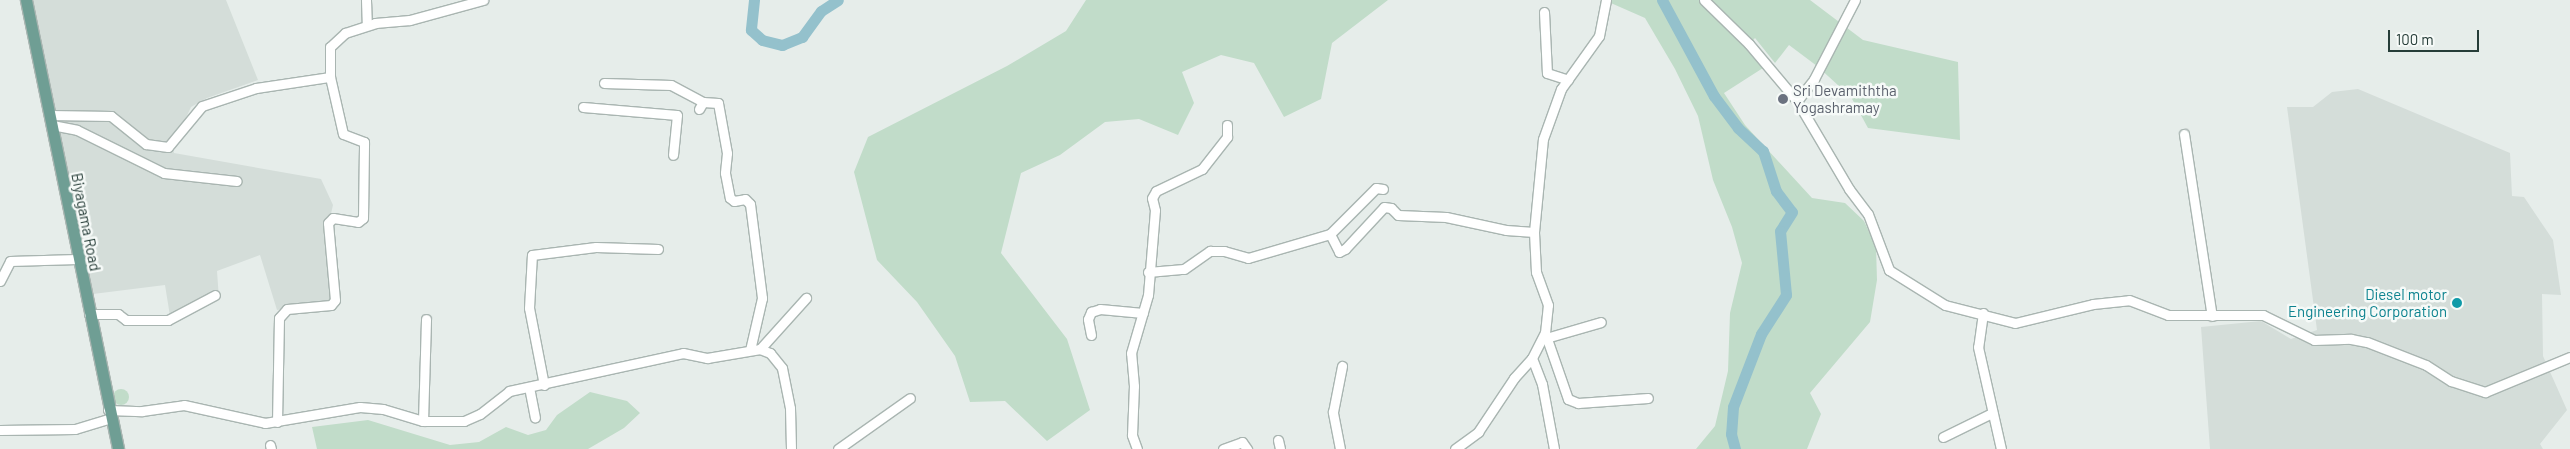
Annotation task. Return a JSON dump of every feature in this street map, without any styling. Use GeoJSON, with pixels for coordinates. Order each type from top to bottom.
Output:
{"type":"FeatureCollection","features":[{"type":"Feature","properties":{"kind":"main road","name":"Biyagama Road"},"geometry":{"type":"LineString","coordinates":[[26,0],[77,259],[118,449]]}},
{"type":"Feature","properties":{"kind":"street"},"geometry":{"type":"LineString","coordinates":[[366,0],[367,25]]}},
{"type":"Feature","properties":{"kind":"street"},"geometry":{"type":"LineString","coordinates":[[277,422],[279,318],[287,309],[331,305],[335,300],[328,223],[333,218],[358,222],[363,218],[364,142],[343,134],[330,77],[330,47],[345,33],[367,25],[410,20],[483,0]]}},
{"type":"Feature","properties":{"kind":"street"},"geometry":{"type":"LineString","coordinates":[[1606,0],[1599,36],[1568,80],[1553,106],[1543,139],[1534,232],[1536,272],[1548,305],[1546,335],[1568,399],[1578,403],[1648,398]]}},
{"type":"Feature","properties":{"kind":"street"},"geometry":{"type":"LineString","coordinates":[[1704,0],[1750,44],[1797,101],[1849,189],[1868,214],[1889,270],[1945,304],[2015,323],[2093,304],[2129,300],[2168,314],[2212,316],[2263,315],[2314,340],[2351,339],[2367,342],[2426,365],[2452,381],[2485,392],[2570,357]]}},
{"type":"Feature","properties":{"kind":"street"},"geometry":{"type":"LineString","coordinates":[[1797,101],[1814,78],[1855,0]]}},
{"type":"Feature","properties":{"kind":"street"},"geometry":{"type":"LineString","coordinates":[[1544,12],[1547,73],[1568,80]]}},
{"type":"Feature","properties":{"kind":"street"},"geometry":{"type":"LineString","coordinates":[[51,120],[111,116],[146,144],[168,147],[202,106],[256,88],[330,77]]}},
{"type":"Feature","properties":{"kind":"street"},"geometry":{"type":"LineString","coordinates":[[604,83],[671,85],[701,106],[718,103],[721,110],[730,198],[744,199],[750,204],[762,298],[755,349]]}},
{"type":"Feature","properties":{"kind":"street"},"geometry":{"type":"LineString","coordinates":[[583,107],[677,115],[673,155]]}},
{"type":"Feature","properties":{"kind":"street"},"geometry":{"type":"LineString","coordinates":[[51,120],[77,130],[164,173],[237,181]]}},
{"type":"Feature","properties":{"kind":"street"},"geometry":{"type":"LineString","coordinates":[[1137,449],[1132,435],[1134,386],[1131,353],[1143,313],[1155,210],[1152,198],[1156,191],[1202,169],[1228,137],[1227,125]]}},
{"type":"Feature","properties":{"kind":"street"},"geometry":{"type":"LineString","coordinates":[[2184,134],[2212,316]]}},
{"type":"Feature","properties":{"kind":"street"},"geometry":{"type":"LineString","coordinates":[[1148,272],[1184,269],[1210,251],[1224,250],[1248,258],[1330,234],[1376,188],[1383,189]]}},
{"type":"Feature","properties":{"kind":"street"},"geometry":{"type":"LineString","coordinates":[[1330,234],[1339,252],[1345,249],[1384,207],[1391,208],[1398,215],[1446,217],[1506,230],[1534,232]]}},
{"type":"Feature","properties":{"kind":"street"},"geometry":{"type":"LineString","coordinates":[[544,385],[529,308],[532,255],[596,247],[658,249]]}},
{"type":"Feature","properties":{"kind":"street"},"geometry":{"type":"LineString","coordinates":[[0,281],[10,261],[77,259]]}},
{"type":"Feature","properties":{"kind":"street"},"geometry":{"type":"LineString","coordinates":[[89,314],[118,314],[126,320],[168,320],[215,295]]}},
{"type":"Feature","properties":{"kind":"street"},"geometry":{"type":"LineString","coordinates":[[755,349],[806,298]]}},
{"type":"Feature","properties":{"kind":"street"},"geometry":{"type":"LineString","coordinates":[[1092,335],[1088,319],[1091,312],[1100,309],[1143,313]]}},
{"type":"Feature","properties":{"kind":"street"},"geometry":{"type":"LineString","coordinates":[[1983,313],[1978,347],[2001,449]]}},
{"type":"Feature","properties":{"kind":"street"},"geometry":{"type":"LineString","coordinates":[[423,421],[426,319]]}},
{"type":"Feature","properties":{"kind":"street"},"geometry":{"type":"LineString","coordinates":[[1455,449],[1478,432],[1514,378],[1532,358],[1546,335],[1601,322]]}},
{"type":"Feature","properties":{"kind":"street"},"geometry":{"type":"LineString","coordinates":[[0,430],[75,429],[109,414],[184,405],[265,423],[360,407],[383,409],[423,421],[473,419],[504,394],[529,387],[683,353],[707,358],[755,349],[770,353],[782,368],[790,408],[791,449]]}},
{"type":"Feature","properties":{"kind":"street"},"geometry":{"type":"LineString","coordinates":[[1532,358],[1542,384],[1554,449]]}},
{"type":"Feature","properties":{"kind":"street"},"geometry":{"type":"LineString","coordinates":[[1340,449],[1333,412],[1342,366]]}},
{"type":"Feature","properties":{"kind":"street"},"geometry":{"type":"LineString","coordinates":[[529,387],[536,417]]}},
{"type":"Feature","properties":{"kind":"street"},"geometry":{"type":"LineString","coordinates":[[838,449],[910,398]]}},
{"type":"Feature","properties":{"kind":"street"},"geometry":{"type":"LineString","coordinates":[[1942,437],[1992,413]]}},
{"type":"Feature","properties":{"kind":"street"},"geometry":{"type":"LineString","coordinates":[[1223,449],[1242,442],[1247,449]]}},
{"type":"Feature","properties":{"kind":"shaded area"},"geometry":{"type":"Polygon","coordinates":[[[30,0],[226,0],[258,80],[207,98],[191,107],[184,122],[171,136],[174,153],[321,179],[333,205],[327,231],[337,307],[309,304],[277,310],[260,255],[217,271],[219,299],[178,315],[170,316],[165,285],[93,294],[30,0]]]}},
{"type":"Feature","properties":{"kind":"shaded area"},"geometry":{"type":"Polygon","coordinates":[[[2358,89],[2510,153],[2512,196],[2524,197],[2553,240],[2561,295],[2542,294],[2543,356],[2567,410],[2540,444],[2543,449],[2210,449],[2201,327],[2261,321],[2291,339],[2317,330],[2287,107],[2313,107],[2332,92],[2358,89]]]}},
{"type":"Feature","properties":{"kind":"green space"},"geometry":{"type":"Polygon","coordinates":[[[1086,0],[1388,0],[1332,43],[1321,99],[1284,117],[1254,63],[1221,55],[1182,72],[1194,103],[1178,135],[1139,119],[1105,122],[1060,155],[1021,173],[1001,253],[1067,339],[1090,410],[1047,441],[1005,401],[970,402],[955,356],[917,302],[877,260],[854,172],[868,137],[1007,66],[1066,31],[1086,0]]]}},
{"type":"Feature","properties":{"kind":"green space"},"geometry":{"type":"Polygon","coordinates":[[[1604,0],[1810,0],[1863,40],[1958,62],[1960,140],[1868,128],[1851,97],[1817,66],[1789,45],[1775,63],[1755,38],[1746,48],[1763,68],[1724,93],[1745,125],[1812,198],[1845,203],[1864,221],[1876,247],[1877,280],[1870,322],[1810,393],[1821,414],[1807,449],[1696,449],[1715,426],[1728,371],[1730,313],[1742,263],[1732,227],[1713,180],[1698,116],[1675,69],[1645,18],[1604,0]]]}},
{"type":"Feature","properties":{"kind":"green space"},"geometry":{"type":"Polygon","coordinates":[[[118,389],[124,389],[129,394],[127,403],[118,405],[113,400],[113,394],[118,389]]]}},
{"type":"Feature","properties":{"kind":"green space"},"geometry":{"type":"Polygon","coordinates":[[[590,392],[627,401],[640,413],[624,428],[588,449],[317,449],[312,427],[368,420],[450,445],[479,442],[506,427],[528,435],[546,430],[557,415],[590,392]]]}},
{"type":"Feature","properties":{"kind":"waterway"},"geometry":{"type":"LineString","coordinates":[[754,0],[751,30],[762,40],[782,45],[802,37],[821,11],[838,0]]}},
{"type":"Feature","properties":{"kind":"waterway"},"geometry":{"type":"LineString","coordinates":[[1662,0],[1714,96],[1738,128],[1763,151],[1776,191],[1792,212],[1780,231],[1786,295],[1761,334],[1733,407],[1731,434],[1735,449]]}},
{"type":"Feature","properties":{"kind":"place","name":"Sri Devamiththa Yogashramay"},"geometry":{"type":"Point","coordinates":[1783,99]}},
{"type":"Feature","properties":{"kind":"place","name":"Diesel motor Engineering Corporation"},"geometry":{"type":"Point","coordinates":[2457,303]}}]}
